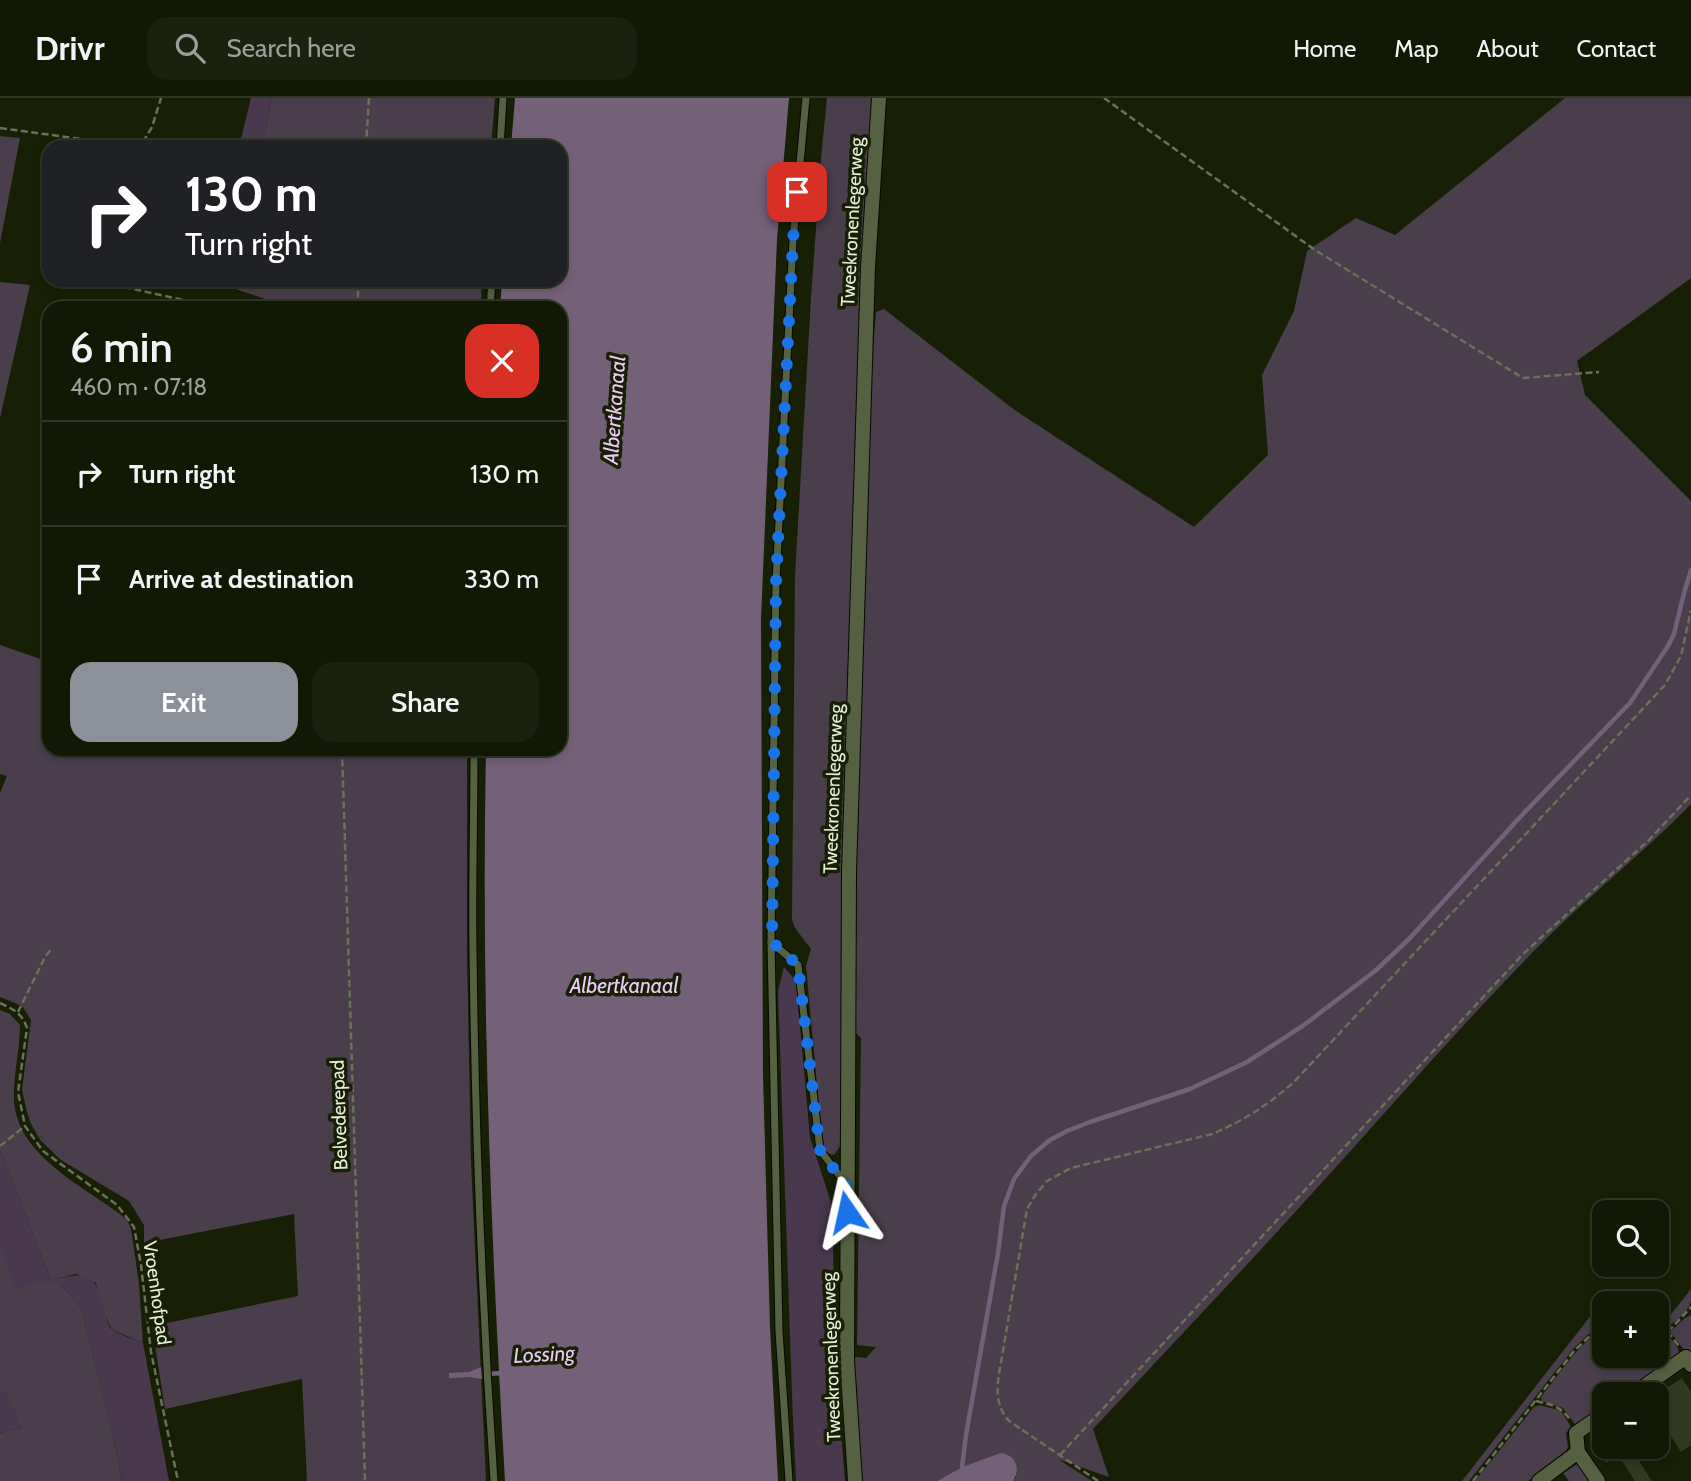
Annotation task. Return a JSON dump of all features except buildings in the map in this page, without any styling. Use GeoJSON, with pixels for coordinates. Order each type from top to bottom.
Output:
{"type":"FeatureCollection","features":[{"type":"Feature","properties":{"kind":"street","name":"Tweekronenlegerweg"},"geometry":{"type":"LineString","coordinates":[[855,1481],[847,1360],[850,844],[868,267],[879,98]]}},
{"type":"Feature","properties":{"kind":"street"},"geometry":{"type":"LineString","coordinates":[[1653,1382],[1688,1361]]}},
{"type":"Feature","properties":{"kind":"street"},"geometry":{"type":"LineString","coordinates":[[1592,1422],[1576,1433],[1578,1452],[1598,1481]]}},
{"type":"Feature","properties":{"kind":"street"},"geometry":{"type":"LineString","coordinates":[[1539,1481],[1578,1452]]}},
{"type":"Feature","properties":{"kind":"lane"},"geometry":{"type":"LineString","coordinates":[[500,140],[503,98]]}},
{"type":"Feature","properties":{"kind":"lane"},"geometry":{"type":"LineString","coordinates":[[789,1481],[779,1331],[772,942],[776,582],[793,240],[806,98]]}},
{"type":"Feature","properties":{"kind":"lane"},"geometry":{"type":"LineString","coordinates":[[474,756],[472,950],[487,1378],[494,1481]]}},
{"type":"Feature","properties":{"kind":"lane"},"geometry":{"type":"LineString","coordinates":[[772,942],[798,965],[820,1150],[847,1187]]}},
{"type":"Feature","properties":{"kind":"path"},"geometry":{"type":"LineString","coordinates":[[144,140],[152,127],[161,98]]}},
{"type":"Feature","properties":{"kind":"path"},"geometry":{"type":"LineString","coordinates":[[366,140],[369,98]]}},
{"type":"Feature","properties":{"kind":"path"},"geometry":{"type":"LineString","coordinates":[[1104,98],[1315,250],[1523,378],[1599,372]]}},
{"type":"Feature","properties":{"kind":"path"},"geometry":{"type":"LineString","coordinates":[[0,128],[88,140]]}},
{"type":"Feature","properties":{"kind":"path"},"geometry":{"type":"LineString","coordinates":[[124,287],[188,301]]}},
{"type":"Feature","properties":{"kind":"path"},"geometry":{"type":"LineString","coordinates":[[1098,1481],[1009,1421],[1000,1409],[997,1393],[999,1374],[1027,1209],[1036,1194],[1047,1181],[1071,1168],[1212,1134],[1259,1111],[1293,1083],[1665,685],[1681,656],[1691,610]]}},
{"type":"Feature","properties":{"kind":"path","name":"Belvederepad"},"geometry":{"type":"LineString","coordinates":[[342,756],[365,1481]]}},
{"type":"Feature","properties":{"kind":"path"},"geometry":{"type":"LineString","coordinates":[[1060,1456],[1523,954],[1649,840],[1691,795]]}},
{"type":"Feature","properties":{"kind":"path"},"geometry":{"type":"LineString","coordinates":[[0,1003],[18,1012],[52,947]]}},
{"type":"Feature","properties":{"kind":"path","name":"Vroenhofpad"},"geometry":{"type":"LineString","coordinates":[[18,1012],[27,1028],[18,1092],[26,1126],[43,1151],[117,1205],[134,1227],[151,1352],[178,1481]]}},
{"type":"Feature","properties":{"kind":"path"},"geometry":{"type":"LineString","coordinates":[[0,1146],[26,1126]]}},
{"type":"Feature","properties":{"kind":"path"},"geometry":{"type":"LineString","coordinates":[[1669,1331],[1691,1307]]}},
{"type":"Feature","properties":{"kind":"path"},"geometry":{"type":"LineString","coordinates":[[1686,1314],[1691,1312]]}},
{"type":"Feature","properties":{"kind":"path"},"geometry":{"type":"LineString","coordinates":[[1669,1333],[1688,1361]]}},
{"type":"Feature","properties":{"kind":"path"},"geometry":{"type":"LineString","coordinates":[[1473,1481],[1574,1351],[1592,1334]]}},
{"type":"Feature","properties":{"kind":"path"},"geometry":{"type":"LineString","coordinates":[[1536,1401],[1558,1407],[1565,1413],[1576,1433]]}},
{"type":"Feature","properties":{"kind":"shaded area"},"geometry":{"type":"Polygon","coordinates":[[[251,98],[272,98],[263,140],[241,140],[251,98]]]}},
{"type":"Feature","properties":{"kind":"shaded area"},"geometry":{"type":"Polygon","coordinates":[[[272,98],[495,98],[492,140],[263,140],[272,98]]]}},
{"type":"Feature","properties":{"kind":"shaded area"},"geometry":{"type":"Polygon","coordinates":[[[827,98],[874,98],[843,1142],[834,1155],[827,1153],[822,1139],[806,966],[811,949],[792,920],[795,576],[811,298],[827,98]]]}},
{"type":"Feature","properties":{"kind":"shaded area"},"geometry":{"type":"Polygon","coordinates":[[[1565,98],[1691,98],[1691,278],[1577,361],[1585,395],[1691,501],[1691,804],[1555,930],[1508,978],[1262,1249],[1093,1429],[1109,1477],[1058,1459],[1092,1481],[1013,1481],[1016,1477],[1000,1453],[962,1467],[937,1481],[860,1481],[848,1360],[866,1358],[876,1347],[857,1345],[861,1038],[856,1033],[856,838],[871,373],[876,312],[884,309],[1016,411],[1194,527],[1268,455],[1262,375],[1294,311],[1307,251],[1356,218],[1395,235],[1565,98]]]}},
{"type":"Feature","properties":{"kind":"shaded area"},"geometry":{"type":"Polygon","coordinates":[[[0,136],[20,138],[0,243],[0,136]]]}},
{"type":"Feature","properties":{"kind":"shaded area"},"geometry":{"type":"Polygon","coordinates":[[[0,282],[30,285],[0,418],[0,282]]]}},
{"type":"Feature","properties":{"kind":"shaded area"},"geometry":{"type":"Polygon","coordinates":[[[229,287],[482,287],[481,301],[272,301],[229,287]]]}},
{"type":"Feature","properties":{"kind":"shaded area"},"geometry":{"type":"Polygon","coordinates":[[[0,645],[42,660],[42,756],[467,756],[471,1163],[486,1481],[307,1481],[302,1379],[165,1409],[152,1326],[298,1296],[294,1214],[144,1243],[144,1225],[129,1201],[61,1160],[41,1141],[31,1124],[22,1090],[31,1020],[22,1006],[0,997],[0,793],[7,776],[0,774],[0,645]]]}},
{"type":"Feature","properties":{"kind":"shaded area"},"geometry":{"type":"Polygon","coordinates":[[[784,967],[796,981],[810,1138],[833,1208],[834,1347],[845,1481],[796,1481],[778,991],[784,967]]]}},
{"type":"Feature","properties":{"kind":"shaded area"},"geometry":{"type":"Polygon","coordinates":[[[0,1010],[10,1014],[20,1025],[14,1100],[26,1137],[54,1167],[127,1220],[131,1229],[139,1283],[143,1343],[113,1330],[108,1323],[96,1283],[76,1274],[52,1280],[67,1290],[81,1308],[113,1433],[122,1481],[0,1481],[0,1433],[21,1428],[4,1391],[0,1391],[0,1248],[51,1280],[0,1150],[0,1010]]]}},
{"type":"Feature","properties":{"kind":"shaded area"},"geometry":{"type":"Polygon","coordinates":[[[0,1150],[51,1280],[14,1288],[0,1248],[0,1150]]]}},
{"type":"Feature","properties":{"kind":"shaded area"},"geometry":{"type":"Polygon","coordinates":[[[73,1276],[88,1277],[97,1288],[111,1328],[143,1343],[169,1481],[122,1481],[113,1433],[81,1308],[67,1290],[51,1280],[73,1276]]]}},
{"type":"Feature","properties":{"kind":"shaded area"},"geometry":{"type":"Polygon","coordinates":[[[1691,1289],[1691,1301],[1682,1315],[1669,1325],[1669,1317],[1691,1289]]]}},
{"type":"Feature","properties":{"kind":"shaded area"},"geometry":{"type":"Polygon","coordinates":[[[1592,1314],[1592,1331],[1573,1349],[1469,1481],[1462,1481],[1592,1314]]]}},
{"type":"Feature","properties":{"kind":"shaded area"},"geometry":{"type":"Polygon","coordinates":[[[1691,1315],[1691,1356],[1670,1332],[1691,1315]]]}},
{"type":"Feature","properties":{"kind":"shaded area"},"geometry":{"type":"Polygon","coordinates":[[[1592,1337],[1592,1368],[1657,1368],[1637,1382],[1592,1382],[1592,1413],[1575,1424],[1563,1408],[1542,1401],[1541,1397],[1592,1337]]]}},
{"type":"Feature","properties":{"kind":"shaded area"},"geometry":{"type":"Polygon","coordinates":[[[1669,1338],[1677,1346],[1679,1353],[1669,1360],[1669,1338]]]}},
{"type":"Feature","properties":{"kind":"shaded area"},"geometry":{"type":"Polygon","coordinates":[[[4,1390],[21,1428],[0,1433],[0,1391],[4,1390]]]}},
{"type":"Feature","properties":{"kind":"shaded area"},"geometry":{"type":"Polygon","coordinates":[[[1540,1405],[1561,1411],[1571,1427],[1566,1433],[1568,1447],[1565,1453],[1528,1481],[1475,1481],[1534,1407],[1540,1405]]]}},
{"type":"Feature","properties":{"kind":"shaded area"},"geometry":{"type":"Polygon","coordinates":[[[1577,1464],[1583,1467],[1594,1481],[1569,1481],[1563,1473],[1577,1464]]]}},
{"type":"Feature","properties":{"kind":"water","name":"Albertkanaal"},"geometry":{"type":"Polygon","coordinates":[[[515,98],[789,98],[777,239],[761,619],[763,1075],[770,1328],[778,1481],[505,1481],[488,1115],[486,756],[567,756],[567,301],[500,301],[502,287],[567,287],[567,140],[512,140],[515,98]]]}},
{"type":"Feature","properties":{"kind":"water"},"geometry":{"type":"Polygon","coordinates":[[[481,1367],[482,1379],[449,1378],[449,1373],[469,1372],[481,1367]]]}},
{"type":"Feature","properties":{"kind":"water"},"geometry":{"type":"Polygon","coordinates":[[[1000,1453],[1010,1456],[1016,1463],[1017,1472],[1013,1481],[937,1481],[962,1467],[1000,1453]]]}},
{"type":"Feature","properties":{"kind":"waterway"},"geometry":{"type":"LineString","coordinates":[[962,1467],[1004,1206],[1014,1179],[1031,1156],[1050,1140],[1067,1131],[1190,1089],[1247,1062],[1304,1025],[1375,971],[1409,939],[1522,815],[1630,703],[1674,634],[1691,570]]}},
{"type":"Feature","properties":{"kind":"waterway","name":"Lossing"},"geometry":{"type":"LineString","coordinates":[[485,1374],[504,1373]]}},
{"type":"Feature","properties":{"kind":"route"},"geometry":{"type":"LineString","coordinates":[[797,192],[776,582],[772,942],[798,965],[820,1150],[847,1187],[847,1212]]}}]}
